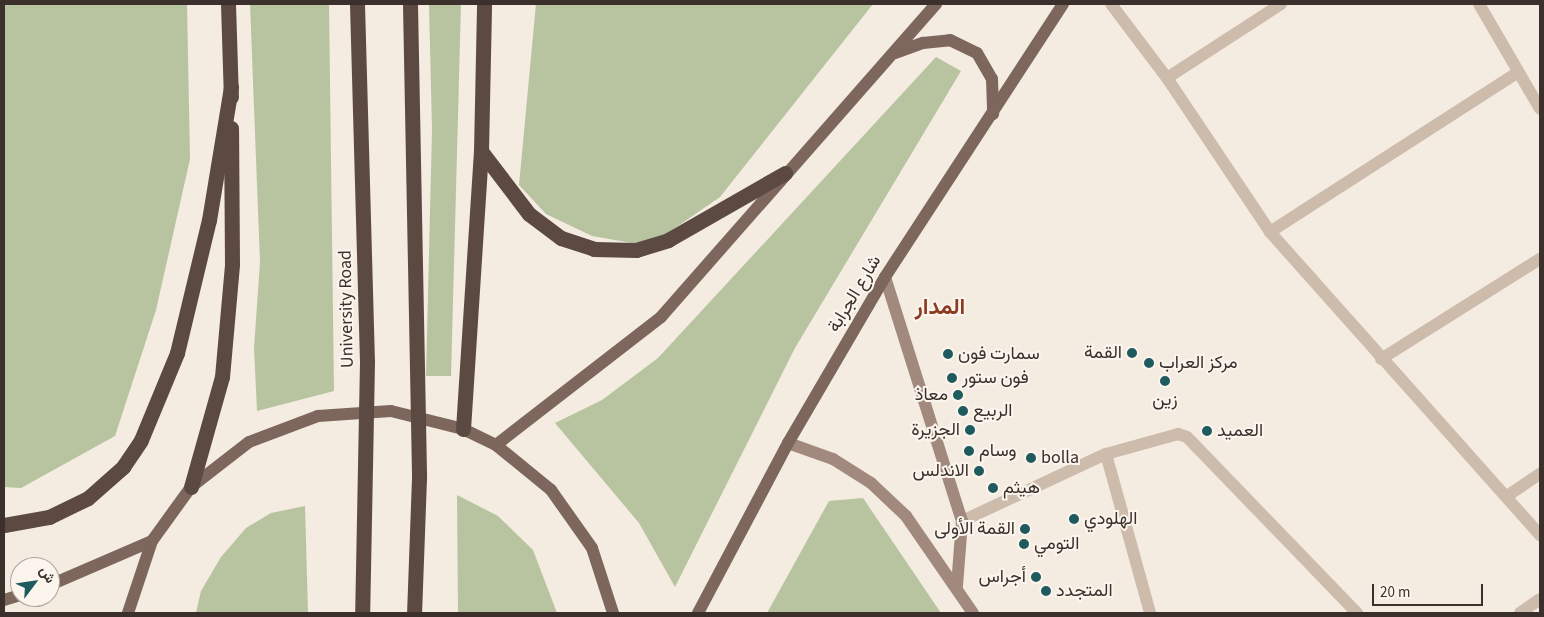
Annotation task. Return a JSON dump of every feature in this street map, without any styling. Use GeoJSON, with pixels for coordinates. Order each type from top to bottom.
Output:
{"type":"FeatureCollection","features":[{"type":"Feature","properties":{"kind":"highway"},"geometry":{"type":"LineString","coordinates":[[192,487],[222,377],[232,264],[231,87],[228,4]]}},
{"type":"Feature","properties":{"kind":"highway","name":"University Road"},"geometry":{"type":"LineString","coordinates":[[357,4],[367,362],[362,613]]}},
{"type":"Feature","properties":{"kind":"highway"},"geometry":{"type":"LineString","coordinates":[[410,4],[419,468],[414,613]]}},
{"type":"Feature","properties":{"kind":"highway"},"geometry":{"type":"LineString","coordinates":[[463,428],[481,151],[484,4]]}},
{"type":"Feature","properties":{"kind":"highway"},"geometry":{"type":"LineString","coordinates":[[4,525],[49,517],[88,498],[124,468],[141,440],[177,353],[209,220],[231,87]]}},
{"type":"Feature","properties":{"kind":"highway"},"geometry":{"type":"LineString","coordinates":[[481,151],[529,214],[561,238],[594,249],[636,250],[668,240],[784,173]]}},
{"type":"Feature","properties":{"kind":"main road"},"geometry":{"type":"LineString","coordinates":[[496,445],[661,317],[784,173],[936,4]]}},
{"type":"Feature","properties":{"kind":"main road","name":"شارع الجرابة"},"geometry":{"type":"LineString","coordinates":[[698,613],[788,443],[885,277],[1063,4]]}},
{"type":"Feature","properties":{"kind":"main road"},"geometry":{"type":"LineString","coordinates":[[892,54],[923,43],[950,40],[977,53],[992,79],[993,114]]}},
{"type":"Feature","properties":{"kind":"main road"},"geometry":{"type":"LineString","coordinates":[[128,613],[152,541],[192,487],[249,442],[318,416],[391,411],[463,428],[496,445],[551,490],[592,548],[613,613]]}},
{"type":"Feature","properties":{"kind":"main road"},"geometry":{"type":"LineString","coordinates":[[60,581],[152,541]]}},
{"type":"Feature","properties":{"kind":"street"},"geometry":{"type":"LineString","coordinates":[[1110,4],[1167,78],[1270,232],[1381,359],[1507,496],[1540,536]]}},
{"type":"Feature","properties":{"kind":"street"},"geometry":{"type":"LineString","coordinates":[[1167,78],[1281,4]]}},
{"type":"Feature","properties":{"kind":"street"},"geometry":{"type":"LineString","coordinates":[[1479,4],[1540,108]]}},
{"type":"Feature","properties":{"kind":"street"},"geometry":{"type":"LineString","coordinates":[[1270,232],[1518,72]]}},
{"type":"Feature","properties":{"kind":"street"},"geometry":{"type":"LineString","coordinates":[[1381,359],[1540,259]]}},
{"type":"Feature","properties":{"kind":"street"},"geometry":{"type":"LineString","coordinates":[[885,277],[962,521],[957,586]]}},
{"type":"Feature","properties":{"kind":"street"},"geometry":{"type":"LineString","coordinates":[[962,521],[1106,454],[1173,433],[1187,437],[1357,613]]}},
{"type":"Feature","properties":{"kind":"street"},"geometry":{"type":"LineString","coordinates":[[788,443],[833,460],[871,483],[906,516],[957,586],[973,613]]}},
{"type":"Feature","properties":{"kind":"street"},"geometry":{"type":"LineString","coordinates":[[1106,454],[1150,613]]}},
{"type":"Feature","properties":{"kind":"street"},"geometry":{"type":"LineString","coordinates":[[1507,496],[1540,474]]}},
{"type":"Feature","properties":{"kind":"street"},"geometry":{"type":"LineString","coordinates":[[1520,613],[1540,599]]}},
{"type":"Feature","properties":{"kind":"green space"},"geometry":{"type":"Polygon","coordinates":[[[4,4],[187,4],[190,159],[156,310],[115,436],[21,488],[4,487],[4,4]]]}},
{"type":"Feature","properties":{"kind":"green space"},"geometry":{"type":"Polygon","coordinates":[[[250,4],[329,4],[334,391],[257,411],[254,348],[260,262],[250,4]]]}},
{"type":"Feature","properties":{"kind":"green space"},"geometry":{"type":"Polygon","coordinates":[[[429,4],[461,4],[451,376],[426,376],[432,130],[429,4]]]}},
{"type":"Feature","properties":{"kind":"green space"},"geometry":{"type":"Polygon","coordinates":[[[536,4],[873,4],[720,197],[649,246],[592,236],[546,214],[519,185],[536,4]]]}},
{"type":"Feature","properties":{"kind":"green space"},"geometry":{"type":"Polygon","coordinates":[[[936,57],[961,71],[795,348],[675,587],[639,523],[555,423],[602,400],[658,358],[936,57]]]}},
{"type":"Feature","properties":{"kind":"green space"},"geometry":{"type":"Polygon","coordinates":[[[457,495],[498,516],[533,550],[557,613],[458,613],[457,495]]]}},
{"type":"Feature","properties":{"kind":"green space"},"geometry":{"type":"Polygon","coordinates":[[[863,498],[941,613],[767,613],[829,501],[863,498]]]}},
{"type":"Feature","properties":{"kind":"green space"},"geometry":{"type":"Polygon","coordinates":[[[305,506],[308,613],[196,613],[201,591],[221,557],[246,528],[271,513],[305,506]]]}},
{"type":"Feature","properties":{"kind":"place","name":"القمة"},"geometry":{"type":"Point","coordinates":[1132,353]}},
{"type":"Feature","properties":{"kind":"place","name":"سمارت فون"},"geometry":{"type":"Point","coordinates":[948,354]}},
{"type":"Feature","properties":{"kind":"place","name":"مركز العراب"},"geometry":{"type":"Point","coordinates":[1149,363]}},
{"type":"Feature","properties":{"kind":"place","name":"فون ستور"},"geometry":{"type":"Point","coordinates":[952,378]}},
{"type":"Feature","properties":{"kind":"place","name":"زين"},"geometry":{"type":"Point","coordinates":[1165,381]}},
{"type":"Feature","properties":{"kind":"place","name":"معاذ"},"geometry":{"type":"Point","coordinates":[958,395]}},
{"type":"Feature","properties":{"kind":"place","name":"الربيع"},"geometry":{"type":"Point","coordinates":[963,411]}},
{"type":"Feature","properties":{"kind":"place","name":"الجزيرة"},"geometry":{"type":"Point","coordinates":[970,430]}},
{"type":"Feature","properties":{"kind":"place","name":"العميد"},"geometry":{"type":"Point","coordinates":[1207,431]}},
{"type":"Feature","properties":{"kind":"place","name":"وسام"},"geometry":{"type":"Point","coordinates":[969,451]}},
{"type":"Feature","properties":{"kind":"place","name":"bolla"},"geometry":{"type":"Point","coordinates":[1031,458]}},
{"type":"Feature","properties":{"kind":"place","name":"الاندلس"},"geometry":{"type":"Point","coordinates":[979,471]}},
{"type":"Feature","properties":{"kind":"place","name":"هيثم"},"geometry":{"type":"Point","coordinates":[993,488]}},
{"type":"Feature","properties":{"kind":"place","name":"الهلودي"},"geometry":{"type":"Point","coordinates":[1074,519]}},
{"type":"Feature","properties":{"kind":"place","name":"القمة الأولى"},"geometry":{"type":"Point","coordinates":[1025,529]}},
{"type":"Feature","properties":{"kind":"place","name":"التومي"},"geometry":{"type":"Point","coordinates":[1024,544]}},
{"type":"Feature","properties":{"kind":"place","name":"أجراس"},"geometry":{"type":"Point","coordinates":[1036,577]}},
{"type":"Feature","properties":{"kind":"place","name":"المتجدد"},"geometry":{"type":"Point","coordinates":[1046,591]}},
{"type":"Feature","properties":{"kind":"district","name":"المدار"},"geometry":{"type":"Point","coordinates":[940,308]}}]}
